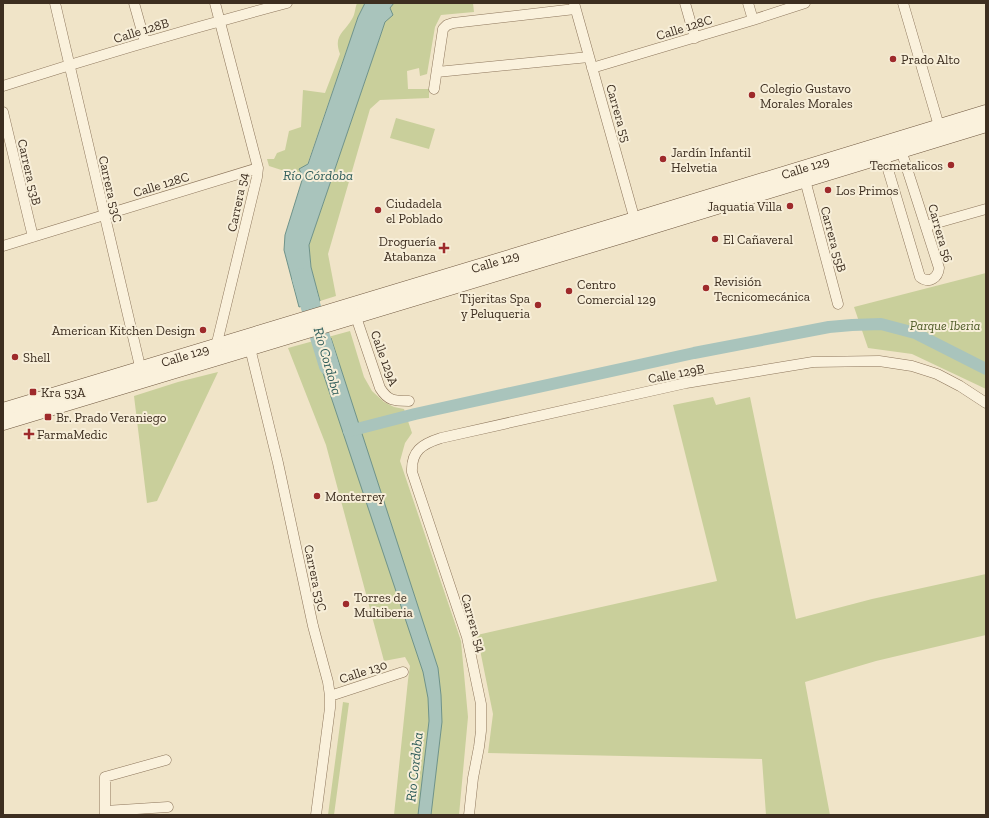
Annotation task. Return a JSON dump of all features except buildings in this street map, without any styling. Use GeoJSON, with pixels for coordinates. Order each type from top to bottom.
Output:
{"type":"FeatureCollection","features":[{"type":"Feature","properties":{"kind":"main road","name":"Calle 129"},"geometry":{"type":"LineString","coordinates":[[3,423],[142,375],[637,225],[986,112]]}},
{"type":"Feature","properties":{"kind":"main road","name":"Calle 129"},"geometry":{"type":"LineString","coordinates":[[637,225],[805,180],[986,125]]}},
{"type":"Feature","properties":{"kind":"main road","name":"Calle 129"},"geometry":{"type":"LineString","coordinates":[[214,353],[250,348],[286,331]]}},
{"type":"Feature","properties":{"kind":"main road","name":"Calle 129"},"geometry":{"type":"LineString","coordinates":[[3,410],[142,375]]}},
{"type":"Feature","properties":{"kind":"street","name":"Carrera 53C"},"geometry":{"type":"LineString","coordinates":[[55,3],[142,375]]}},
{"type":"Feature","properties":{"kind":"street"},"geometry":{"type":"LineString","coordinates":[[134,3],[145,42]]}},
{"type":"Feature","properties":{"kind":"street","name":"Carrera 54"},"geometry":{"type":"LineString","coordinates":[[214,353],[258,168],[215,3]]}},
{"type":"Feature","properties":{"kind":"street","name":"Calle 128B"},"geometry":{"type":"LineString","coordinates":[[3,86],[220,20],[287,3]]}},
{"type":"Feature","properties":{"kind":"street"},"geometry":{"type":"LineString","coordinates":[[685,3],[695,38]]}},
{"type":"Feature","properties":{"kind":"street"},"geometry":{"type":"LineString","coordinates":[[748,3],[753,20]]}},
{"type":"Feature","properties":{"kind":"street","name":"Calle 128C"},"geometry":{"type":"LineString","coordinates":[[592,68],[695,38],[805,3]]}},
{"type":"Feature","properties":{"kind":"street"},"geometry":{"type":"LineString","coordinates":[[903,3],[939,126]]}},
{"type":"Feature","properties":{"kind":"street"},"geometry":{"type":"LineString","coordinates":[[434,89],[444,29],[447,25],[574,6]]}},
{"type":"Feature","properties":{"kind":"street","name":"Carrera 55"},"geometry":{"type":"LineString","coordinates":[[574,6],[637,225]]}},
{"type":"Feature","properties":{"kind":"street"},"geometry":{"type":"LineString","coordinates":[[437,72],[589,57]]}},
{"type":"Feature","properties":{"kind":"street","name":"Carrera 53B"},"geometry":{"type":"LineString","coordinates":[[3,112],[33,237]]}},
{"type":"Feature","properties":{"kind":"street","name":"Carrera 56"},"geometry":{"type":"LineString","coordinates":[[884,156],[920,277],[924,280],[928,280],[937,276],[939,268],[901,150]]}},
{"type":"Feature","properties":{"kind":"street","name":"Calle 128C"},"geometry":{"type":"LineString","coordinates":[[3,246],[258,168]]}},
{"type":"Feature","properties":{"kind":"street","name":"Carrera 55B"},"geometry":{"type":"LineString","coordinates":[[805,180],[838,304]]}},
{"type":"Feature","properties":{"kind":"street"},"geometry":{"type":"LineString","coordinates":[[926,226],[986,209]]}},
{"type":"Feature","properties":{"kind":"street","name":"Calle 129A"},"geometry":{"type":"LineString","coordinates":[[354,311],[380,388],[384,395],[390,399],[409,401]]}},
{"type":"Feature","properties":{"kind":"street","name":"Carrera 53C"},"geometry":{"type":"LineString","coordinates":[[250,348],[278,463],[330,696],[330,708],[316,815]]}},
{"type":"Feature","properties":{"kind":"street","name":"Calle 129B"},"geometry":{"type":"LineString","coordinates":[[422,446],[441,438],[678,385],[813,362],[879,361],[912,366],[937,374],[960,386],[986,403]]}},
{"type":"Feature","properties":{"kind":"street","name":"Carrera 54"},"geometry":{"type":"LineString","coordinates":[[422,446],[415,455],[411,464],[412,472],[467,637],[481,704],[481,731],[473,778],[469,815]]}},
{"type":"Feature","properties":{"kind":"street","name":"Calle 130"},"geometry":{"type":"LineString","coordinates":[[330,696],[403,672]]}},
{"type":"Feature","properties":{"kind":"street"},"geometry":{"type":"LineString","coordinates":[[166,760],[105,777],[105,813],[168,807]]}},
{"type":"Feature","properties":{"kind":"green space"},"geometry":{"type":"Polygon","coordinates":[[[357,3],[365,3],[358,17],[303,177],[269,166],[267,159],[274,159],[277,153],[285,150],[289,131],[301,127],[303,90],[325,93],[340,54],[338,42],[340,35],[353,17],[357,3]]]}},
{"type":"Feature","properties":{"kind":"green space"},"geometry":{"type":"Polygon","coordinates":[[[394,3],[473,3],[474,12],[441,15],[435,27],[427,74],[420,76],[419,68],[407,71],[408,89],[429,89],[429,98],[380,100],[370,109],[328,254],[336,296],[320,301],[311,267],[309,245],[386,19],[394,3]]]}},
{"type":"Feature","properties":{"kind":"green space"},"geometry":{"type":"Polygon","coordinates":[[[396,118],[435,129],[429,149],[390,138],[396,118]]]}},
{"type":"Feature","properties":{"kind":"green space","name":"Parque Iberia"},"geometry":{"type":"Polygon","coordinates":[[[986,273],[986,389],[912,354],[868,348],[854,307],[986,273]]]}},
{"type":"Feature","properties":{"kind":"green space"},"geometry":{"type":"Polygon","coordinates":[[[350,331],[364,377],[372,391],[384,402],[394,407],[404,409],[412,433],[405,443],[400,461],[461,641],[468,717],[459,815],[394,815],[410,666],[405,657],[384,661],[326,445],[288,348],[350,331]]]}},
{"type":"Feature","properties":{"kind":"green space"},"geometry":{"type":"Polygon","coordinates":[[[218,372],[157,501],[147,503],[134,396],[178,382],[218,372]]]}},
{"type":"Feature","properties":{"kind":"green space"},"geometry":{"type":"Polygon","coordinates":[[[713,397],[716,405],[750,397],[796,619],[872,599],[986,574],[986,635],[876,661],[805,682],[830,815],[766,815],[762,759],[488,753],[493,714],[477,635],[717,581],[673,405],[713,397]]]}},
{"type":"Feature","properties":{"kind":"green space"},"geometry":{"type":"Polygon","coordinates":[[[343,702],[349,703],[334,815],[328,815],[343,702]]]}},
{"type":"Feature","properties":{"kind":"water","name":"Río Córdoba"},"geometry":{"type":"Polygon","coordinates":[[[365,3],[394,3],[390,8],[393,15],[385,22],[309,245],[311,267],[320,301],[299,307],[284,250],[285,235],[303,177],[299,169],[308,164],[358,17],[365,3]]]}},
{"type":"Feature","properties":{"kind":"water"},"geometry":{"type":"Polygon","coordinates":[[[331,338],[438,668],[442,722],[431,815],[418,815],[429,721],[428,698],[423,672],[313,343],[331,338]]]}},
{"type":"Feature","properties":{"kind":"waterway","name":"Río Cordoba"},"geometry":{"type":"LineString","coordinates":[[302,278],[329,366]]}},
{"type":"Feature","properties":{"kind":"waterway"},"geometry":{"type":"LineString","coordinates":[[349,431],[415,414],[694,353],[829,327],[881,324],[915,333],[986,369]]}},
{"type":"Feature","properties":{"kind":"place","name":"Prado Alto"},"geometry":{"type":"Point","coordinates":[893,59]}},
{"type":"Feature","properties":{"kind":"place","name":"Colegio Gustavo Morales Morales"},"geometry":{"type":"Point","coordinates":[752,95]}},
{"type":"Feature","properties":{"kind":"place","name":"Jardín Infantil Helvetia"},"geometry":{"type":"Point","coordinates":[663,159]}},
{"type":"Feature","properties":{"kind":"place","name":"Tecmetalicos"},"geometry":{"type":"Point","coordinates":[951,165]}},
{"type":"Feature","properties":{"kind":"place","name":"Los Primos"},"geometry":{"type":"Point","coordinates":[828,190]}},
{"type":"Feature","properties":{"kind":"place","name":"Jaquatia Villa"},"geometry":{"type":"Point","coordinates":[790,206]}},
{"type":"Feature","properties":{"kind":"place","name":"Ciudadela el Poblado"},"geometry":{"type":"Point","coordinates":[378,210]}},
{"type":"Feature","properties":{"kind":"place","name":"El Cañaveral"},"geometry":{"type":"Point","coordinates":[715,239]}},
{"type":"Feature","properties":{"kind":"place","name":"Droguería Atabanza"},"geometry":{"type":"Point","coordinates":[444,248]}},
{"type":"Feature","properties":{"kind":"place","name":"Revisión Tecnicomecánica"},"geometry":{"type":"Point","coordinates":[706,288]}},
{"type":"Feature","properties":{"kind":"place","name":"Centro Comercial 129"},"geometry":{"type":"Point","coordinates":[569,291]}},
{"type":"Feature","properties":{"kind":"place","name":"Tijeritas Spa y Peluqueria"},"geometry":{"type":"Point","coordinates":[538,305]}},
{"type":"Feature","properties":{"kind":"place","name":"American Kitchen Design"},"geometry":{"type":"Point","coordinates":[203,330]}},
{"type":"Feature","properties":{"kind":"place","name":"Shell"},"geometry":{"type":"Point","coordinates":[15,357]}},
{"type":"Feature","properties":{"kind":"place","name":"Kra 53A"},"geometry":{"type":"Point","coordinates":[33,392]}},
{"type":"Feature","properties":{"kind":"place","name":"Br. Prado Veraniego"},"geometry":{"type":"Point","coordinates":[48,417]}},
{"type":"Feature","properties":{"kind":"place","name":"FarmaMedic"},"geometry":{"type":"Point","coordinates":[29,434]}},
{"type":"Feature","properties":{"kind":"place","name":"Monterrey"},"geometry":{"type":"Point","coordinates":[317,496]}},
{"type":"Feature","properties":{"kind":"place","name":"Torres de Multiberia"},"geometry":{"type":"Point","coordinates":[346,604]}},
{"type":"Feature","properties":{"kind":"water label","name":"Rio Cordoba"},"geometry":{"type":"Point","coordinates":[414,767]}}]}
